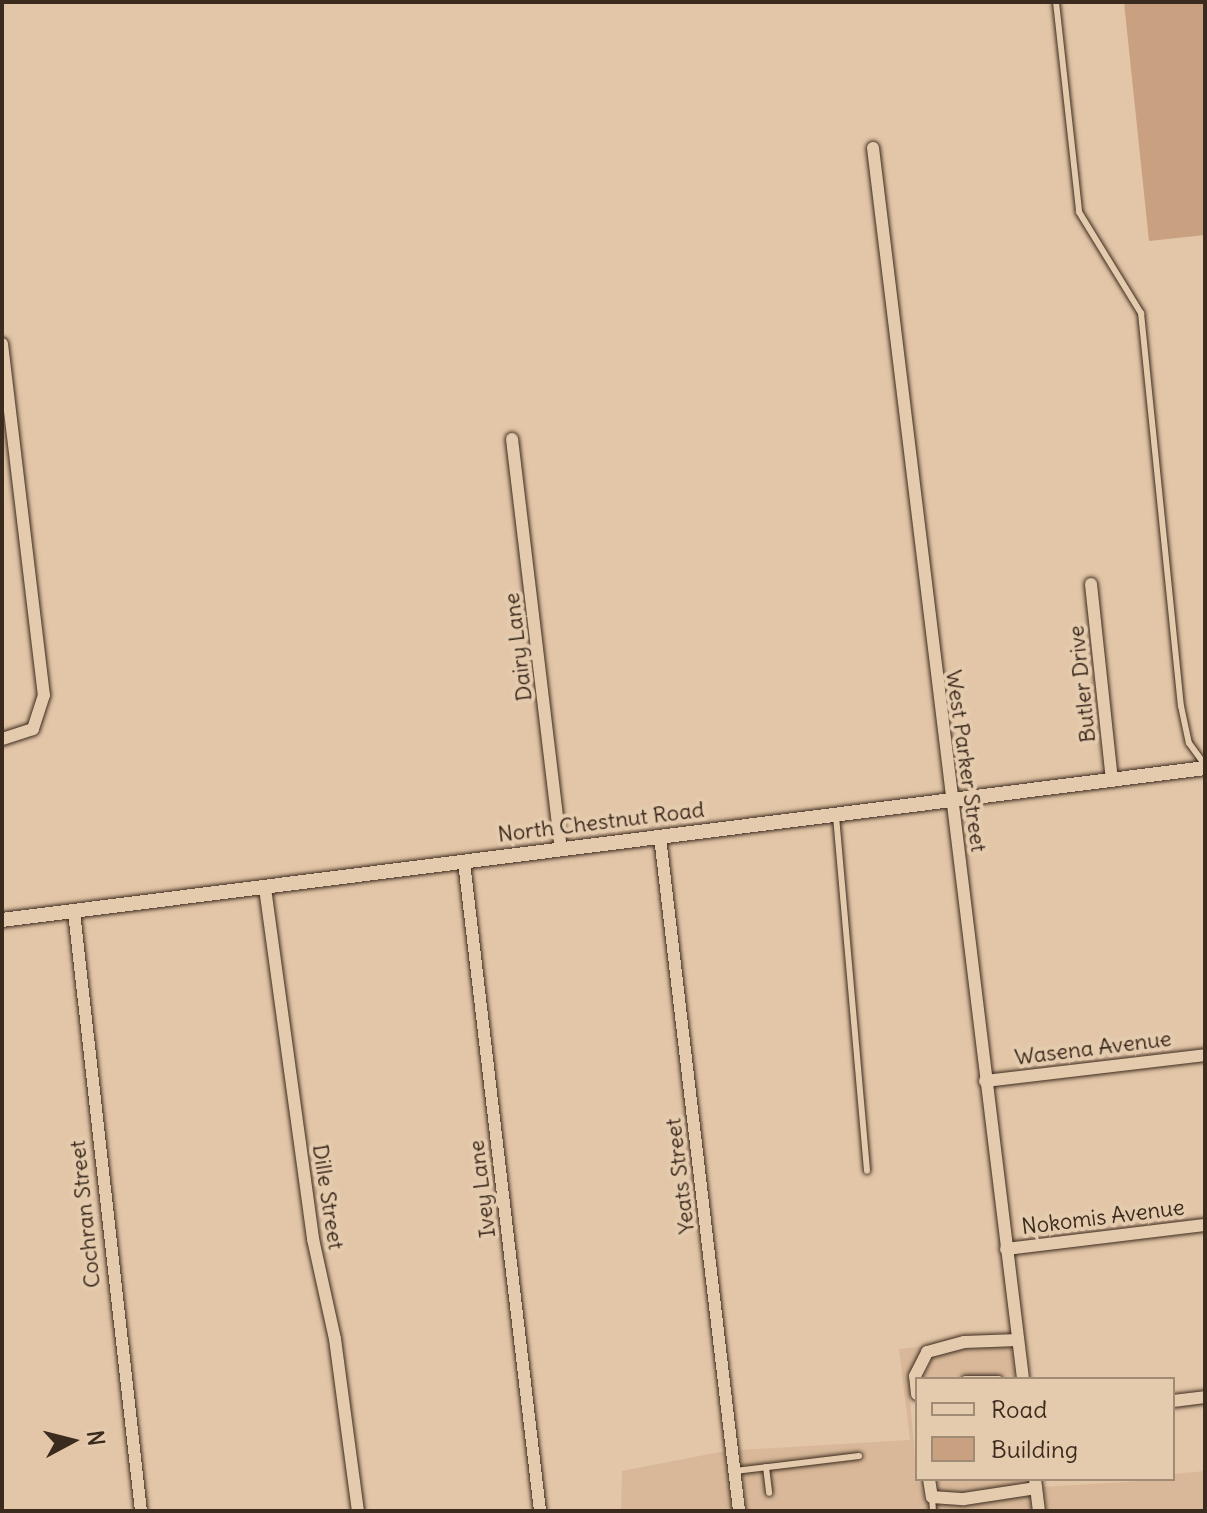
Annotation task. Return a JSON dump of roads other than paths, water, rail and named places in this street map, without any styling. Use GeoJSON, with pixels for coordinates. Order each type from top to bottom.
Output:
{"type":"FeatureCollection","features":[{"type":"Feature","properties":{"kind":"street","name":"West Parker Street"},"geometry":{"type":"LineString","coordinates":[[873,148],[950,800],[1023,1377]]}},
{"type":"Feature","properties":{"kind":"street"},"geometry":{"type":"LineString","coordinates":[[2,344],[44,695],[33,729],[2,739]]}},
{"type":"Feature","properties":{"kind":"street","name":"Dairy Lane"},"geometry":{"type":"LineString","coordinates":[[512,439],[561,850]]}},
{"type":"Feature","properties":{"kind":"street","name":"Butler Drive"},"geometry":{"type":"LineString","coordinates":[[1091,584],[1112,779]]}},
{"type":"Feature","properties":{"kind":"street","name":"North Chestnut Road"},"geometry":{"type":"LineString","coordinates":[[2,920],[1205,766]]}},
{"type":"Feature","properties":{"kind":"street","name":"Yeats Street"},"geometry":{"type":"LineString","coordinates":[[660,837],[739,1511]]}},
{"type":"Feature","properties":{"kind":"street","name":"Ivey Lane"},"geometry":{"type":"LineString","coordinates":[[464,862],[540,1511]]}},
{"type":"Feature","properties":{"kind":"street","name":"Dille Street"},"geometry":{"type":"LineString","coordinates":[[265,888],[313,1239],[335,1339],[358,1511]]}},
{"type":"Feature","properties":{"kind":"street","name":"Cochran Street"},"geometry":{"type":"LineString","coordinates":[[74,912],[141,1511]]}},
{"type":"Feature","properties":{"kind":"street","name":"Wasena Avenue"},"geometry":{"type":"LineString","coordinates":[[985,1081],[1205,1055]]}},
{"type":"Feature","properties":{"kind":"street","name":"Nokomis Avenue"},"geometry":{"type":"LineString","coordinates":[[1006,1249],[1205,1225]]}},
{"type":"Feature","properties":{"kind":"street"},"geometry":{"type":"LineString","coordinates":[[915,1377],[927,1352],[964,1342],[1018,1340]]}},
{"type":"Feature","properties":{"kind":"street"},"geometry":{"type":"LineString","coordinates":[[1175,1401],[1205,1397]]}},
{"type":"Feature","properties":{"kind":"street"},"geometry":{"type":"LineString","coordinates":[[929,1481],[933,1504],[1035,1483],[1039,1511]]}},
{"type":"Feature","properties":{"kind":"lane"},"geometry":{"type":"LineString","coordinates":[[1056,2],[1079,212],[1141,313],[1181,706],[1189,743],[1205,766]]}},
{"type":"Feature","properties":{"kind":"lane"},"geometry":{"type":"LineString","coordinates":[[835,814],[867,1171]]}},
{"type":"Feature","properties":{"kind":"lane"},"geometry":{"type":"LineString","coordinates":[[735,1471],[859,1456]]}},
{"type":"Feature","properties":{"kind":"lane"},"geometry":{"type":"LineString","coordinates":[[766,1467],[769,1493]]}}]}
